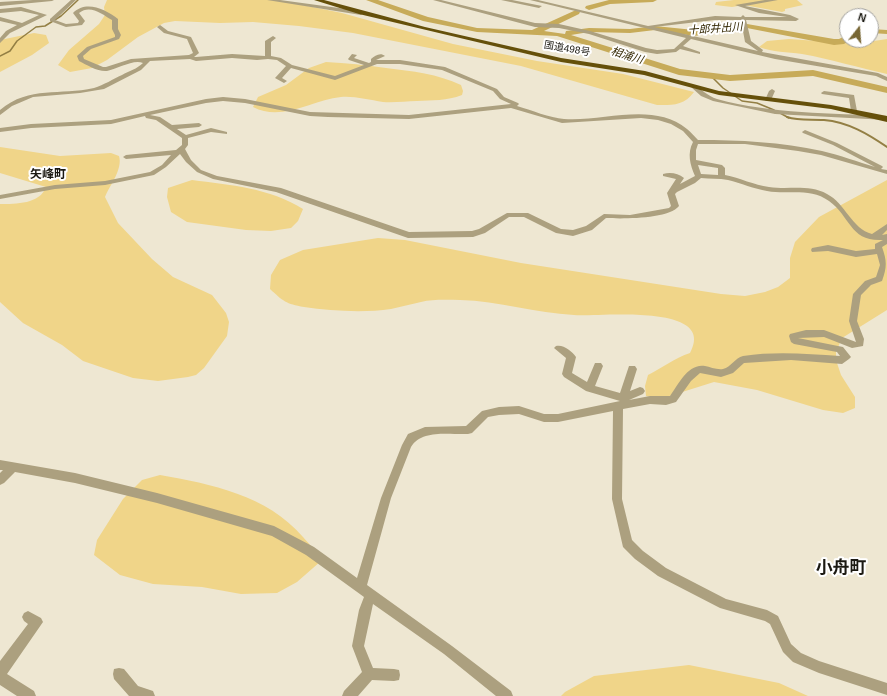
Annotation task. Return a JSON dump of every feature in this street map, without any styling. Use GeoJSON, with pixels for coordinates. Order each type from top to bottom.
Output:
{"type":"FeatureCollection","features":[{"type":"Feature","properties":{"kind":"highway","name":"国道498号"},"geometry":{"type":"LineString","coordinates":[[317,0],[361,13],[539,55],[645,73],[724,94],[772,103],[854,111],[885,118]]}},
{"type":"Feature","properties":{"kind":"street"},"geometry":{"type":"LineString","coordinates":[[24,0],[31,1]]}},
{"type":"Feature","properties":{"kind":"street"},"geometry":{"type":"LineString","coordinates":[[0,4],[52,0]]}},
{"type":"Feature","properties":{"kind":"street"},"geometry":{"type":"LineString","coordinates":[[54,19],[74,0]]}},
{"type":"Feature","properties":{"kind":"street"},"geometry":{"type":"LineString","coordinates":[[269,0],[361,13]]}},
{"type":"Feature","properties":{"kind":"street"},"geometry":{"type":"LineString","coordinates":[[435,0],[535,25],[559,26],[590,33],[645,50],[668,52],[680,47],[690,37]]}},
{"type":"Feature","properties":{"kind":"street"},"geometry":{"type":"LineString","coordinates":[[503,0],[546,3],[775,57],[878,75],[887,79]]}},
{"type":"Feature","properties":{"kind":"street"},"geometry":{"type":"LineString","coordinates":[[645,26],[715,18],[796,19],[788,16],[759,12],[738,5],[776,0]]}},
{"type":"Feature","properties":{"kind":"street"},"geometry":{"type":"LineString","coordinates":[[526,12],[531,2]]}},
{"type":"Feature","properties":{"kind":"street"},"geometry":{"type":"LineString","coordinates":[[1,11],[21,9],[44,14],[70,26],[80,24],[82,21],[76,13],[87,7],[95,8],[115,19],[115,29],[118,35],[114,40],[99,44],[86,50],[80,56],[81,60],[102,69],[107,69],[131,61],[190,57],[196,59],[211,59],[232,56],[257,58],[268,57],[279,59],[290,66],[335,78],[372,64],[400,62],[443,68],[495,90],[502,98],[517,105]]}},
{"type":"Feature","properties":{"kind":"street"},"geometry":{"type":"LineString","coordinates":[[0,41],[8,32],[44,14]]}},
{"type":"Feature","properties":{"kind":"street"},"geometry":{"type":"LineString","coordinates":[[503,24],[505,17]]}},
{"type":"Feature","properties":{"kind":"street"},"geometry":{"type":"LineString","coordinates":[[743,18],[743,24],[748,42],[755,48],[775,57]]}},
{"type":"Feature","properties":{"kind":"street"},"geometry":{"type":"LineString","coordinates":[[0,19],[22,25]]}},
{"type":"Feature","properties":{"kind":"street"},"geometry":{"type":"LineString","coordinates":[[160,27],[166,32],[189,38],[196,53],[190,57]]}},
{"type":"Feature","properties":{"kind":"street"},"geometry":{"type":"LineString","coordinates":[[268,57],[268,42],[273,38]]}},
{"type":"Feature","properties":{"kind":"street"},"geometry":{"type":"LineString","coordinates":[[680,47],[698,53]]}},
{"type":"Feature","properties":{"kind":"street"},"geometry":{"type":"LineString","coordinates":[[354,54],[351,59],[372,64]]}},
{"type":"Feature","properties":{"kind":"street"},"geometry":{"type":"LineString","coordinates":[[372,64],[373,60],[379,56],[382,56]]}},
{"type":"Feature","properties":{"kind":"street"},"geometry":{"type":"LineString","coordinates":[[0,113],[11,102],[34,94],[92,91],[104,88],[121,77],[143,67],[147,61]]}},
{"type":"Feature","properties":{"kind":"street"},"geometry":{"type":"LineString","coordinates":[[284,81],[278,78],[290,66]]}},
{"type":"Feature","properties":{"kind":"street"},"geometry":{"type":"LineString","coordinates":[[425,73],[432,66]]}},
{"type":"Feature","properties":{"kind":"street"},"geometry":{"type":"LineString","coordinates":[[694,87],[703,95],[715,100],[775,112],[885,118]]}},
{"type":"Feature","properties":{"kind":"street"},"geometry":{"type":"LineString","coordinates":[[772,91],[772,103]]}},
{"type":"Feature","properties":{"kind":"street"},"geometry":{"type":"LineString","coordinates":[[824,93],[852,96],[854,111]]}},
{"type":"Feature","properties":{"kind":"street"},"geometry":{"type":"LineString","coordinates":[[0,130],[31,126],[119,120],[206,101],[223,99],[245,101],[310,114],[409,117],[511,106],[562,121],[641,116],[658,118],[673,123],[685,130],[696,142],[745,142],[798,149],[822,154],[877,170],[887,171]]}},
{"type":"Feature","properties":{"kind":"street"},"geometry":{"type":"LineString","coordinates":[[119,120],[128,121],[152,117],[158,118],[185,137]]}},
{"type":"Feature","properties":{"kind":"street"},"geometry":{"type":"LineString","coordinates":[[172,127],[199,125]]}},
{"type":"Feature","properties":{"kind":"street"},"geometry":{"type":"LineString","coordinates":[[185,137],[211,130],[225,133]]}},
{"type":"Feature","properties":{"kind":"street"},"geometry":{"type":"LineString","coordinates":[[805,132],[835,144],[887,171]]}},
{"type":"Feature","properties":{"kind":"street"},"geometry":{"type":"LineString","coordinates":[[0,198],[55,187],[105,183],[152,174],[185,146],[185,137]]}},
{"type":"Feature","properties":{"kind":"street"},"geometry":{"type":"LineString","coordinates":[[696,142],[693,146],[694,168],[699,176]]}},
{"type":"Feature","properties":{"kind":"street"},"geometry":{"type":"LineString","coordinates":[[126,157],[180,151]]}},
{"type":"Feature","properties":{"kind":"street"},"geometry":{"type":"LineString","coordinates":[[180,151],[199,171],[215,178],[278,190],[408,235],[473,234],[482,231],[507,215],[531,217],[559,231],[573,233],[589,228],[604,216],[630,217],[671,210],[676,206],[672,192],[674,186],[680,178],[674,175],[665,175]]}},
{"type":"Feature","properties":{"kind":"street"},"geometry":{"type":"LineString","coordinates":[[694,161],[720,166],[722,168],[721,177]]}},
{"type":"Feature","properties":{"kind":"street"},"geometry":{"type":"LineString","coordinates":[[672,192],[691,183],[699,176],[721,177],[771,189],[800,189],[824,194],[831,199],[860,232],[873,238],[887,237]]}},
{"type":"Feature","properties":{"kind":"street"},"geometry":{"type":"LineString","coordinates":[[873,238],[887,226]]}},
{"type":"Feature","properties":{"kind":"street"},"geometry":{"type":"LineString","coordinates":[[360,587],[386,498],[407,445],[412,437],[425,432],[468,430],[485,414],[499,411],[519,410],[544,418],[558,418],[622,402],[650,400],[666,401],[673,399],[688,378],[697,370],[704,369],[721,373],[730,370],[742,360],[791,356],[842,360],[846,357],[840,349],[797,342],[794,340],[794,336],[801,334],[827,334],[857,346],[860,344],[860,339],[853,321],[857,294],[868,283],[879,279],[885,266],[885,260],[878,246],[887,241]]}},
{"type":"Feature","properties":{"kind":"street"},"geometry":{"type":"LineString","coordinates":[[815,250],[828,248],[856,254],[880,251]]}},
{"type":"Feature","properties":{"kind":"street"},"geometry":{"type":"LineString","coordinates":[[559,348],[571,357],[567,374],[580,384],[622,402]]}},
{"type":"Feature","properties":{"kind":"street"},"geometry":{"type":"LineString","coordinates":[[589,388],[598,366]]}},
{"type":"Feature","properties":{"kind":"street"},"geometry":{"type":"LineString","coordinates":[[632,369],[622,402],[617,499],[627,542],[639,555],[662,572],[724,604],[767,616],[774,620],[787,648],[797,658],[819,667],[887,689]]}},
{"type":"Feature","properties":{"kind":"street"},"geometry":{"type":"LineString","coordinates":[[622,402],[640,391]]}},
{"type":"Feature","properties":{"kind":"street"},"geometry":{"type":"LineString","coordinates":[[0,465],[75,478],[157,498],[274,531],[310,551],[448,650],[506,696]]}},
{"type":"Feature","properties":{"kind":"street"},"geometry":{"type":"LineString","coordinates":[[0,480],[13,467]]}},
{"type":"Feature","properties":{"kind":"street"},"geometry":{"type":"LineString","coordinates":[[369,674],[358,646],[365,610],[371,595]]}},
{"type":"Feature","properties":{"kind":"street"},"geometry":{"type":"LineString","coordinates":[[0,672],[37,622],[28,617]]}},
{"type":"Feature","properties":{"kind":"street"},"geometry":{"type":"LineString","coordinates":[[120,674],[134,691],[148,696]]}},
{"type":"Feature","properties":{"kind":"street"},"geometry":{"type":"LineString","coordinates":[[369,674],[394,675]]}},
{"type":"Feature","properties":{"kind":"street"},"geometry":{"type":"LineString","coordinates":[[349,696],[369,674]]}},
{"type":"Feature","properties":{"kind":"street"},"geometry":{"type":"LineString","coordinates":[[0,677],[29,696]]}},
{"type":"Feature","properties":{"kind":"shaded area"},"geometry":{"type":"Polygon","coordinates":[[[107,0],[278,0],[342,13],[453,44],[537,61],[623,74],[694,92],[686,100],[677,104],[657,105],[521,66],[353,33],[253,22],[220,23],[175,21],[164,23],[138,37],[107,60],[92,68],[70,72],[58,65],[69,50],[99,24],[105,15],[104,7],[107,0]]]}},
{"type":"Feature","properties":{"kind":"shaded area"},"geometry":{"type":"Polygon","coordinates":[[[734,0],[797,0],[803,5],[785,9],[785,11],[782,12],[744,5],[732,7],[715,5],[716,2],[734,0]]]}},
{"type":"Feature","properties":{"kind":"shaded area"},"geometry":{"type":"Polygon","coordinates":[[[34,33],[46,35],[49,43],[32,55],[0,72],[0,40],[34,33]]]}},
{"type":"Feature","properties":{"kind":"shaded area"},"geometry":{"type":"Polygon","coordinates":[[[789,39],[839,43],[839,48],[879,48],[879,40],[887,39],[887,74],[813,56],[775,51],[759,47],[767,41],[789,39]]]}},
{"type":"Feature","properties":{"kind":"shaded area"},"geometry":{"type":"Polygon","coordinates":[[[326,62],[364,65],[425,74],[443,78],[461,85],[463,91],[462,95],[440,100],[383,102],[341,97],[286,111],[264,111],[253,107],[258,97],[286,85],[309,68],[326,62]]]}},
{"type":"Feature","properties":{"kind":"shaded area"},"geometry":{"type":"Polygon","coordinates":[[[0,147],[60,156],[111,153],[119,156],[120,161],[118,172],[105,197],[118,223],[152,259],[173,277],[212,295],[226,313],[229,322],[227,336],[204,368],[196,375],[188,377],[158,381],[133,378],[83,361],[62,345],[23,323],[0,302],[0,204],[13,204],[33,200],[43,193],[46,187],[0,173],[0,147]]]}},
{"type":"Feature","properties":{"kind":"shaded area"},"geometry":{"type":"Polygon","coordinates":[[[192,180],[249,188],[277,196],[303,209],[298,221],[291,228],[271,231],[246,230],[187,222],[171,212],[167,197],[168,188],[192,180]]]}},
{"type":"Feature","properties":{"kind":"shaded area"},"geometry":{"type":"Polygon","coordinates":[[[887,180],[887,310],[842,338],[836,352],[836,360],[841,375],[855,397],[855,408],[843,413],[823,410],[757,390],[714,382],[660,399],[646,396],[645,386],[648,375],[674,360],[690,353],[694,337],[687,326],[672,319],[628,314],[560,314],[489,302],[460,300],[430,300],[381,310],[336,310],[293,305],[282,299],[270,289],[271,275],[280,260],[303,250],[378,238],[405,240],[521,263],[721,294],[745,296],[765,292],[778,287],[790,278],[790,258],[795,242],[819,217],[887,180]]]}},
{"type":"Feature","properties":{"kind":"shaded area"},"geometry":{"type":"Polygon","coordinates":[[[160,475],[218,487],[255,501],[273,511],[289,523],[311,546],[321,561],[297,582],[277,593],[241,594],[202,587],[153,584],[120,575],[94,555],[97,540],[123,499],[142,480],[160,475]]]}},
{"type":"Feature","properties":{"kind":"shaded area"},"geometry":{"type":"Polygon","coordinates":[[[689,665],[779,683],[808,696],[561,696],[565,692],[594,676],[689,665]]]}},
{"type":"Feature","properties":{"kind":"waterway"},"geometry":{"type":"LineString","coordinates":[[0,56],[10,51],[17,41],[36,27],[45,26],[61,16],[78,0]]}},
{"type":"Feature","properties":{"kind":"waterway","name":"相浦川"},"geometry":{"type":"LineString","coordinates":[[370,0],[426,19],[477,30],[558,34],[679,72],[730,78],[813,73],[887,90]]}},
{"type":"Feature","properties":{"kind":"waterway"},"geometry":{"type":"LineString","coordinates":[[589,8],[610,2],[653,0]]}},
{"type":"Feature","properties":{"kind":"waterway"},"geometry":{"type":"LineString","coordinates":[[535,32],[576,12]]}},
{"type":"Feature","properties":{"kind":"waterway","name":"十郎井出川"},"geometry":{"type":"LineString","coordinates":[[569,33],[589,30],[630,31],[655,28],[694,33],[747,26],[839,42]]}},
{"type":"Feature","properties":{"kind":"waterway","name":"十郎井出川"},"geometry":{"type":"LineString","coordinates":[[879,32],[887,32]]}},
{"type":"Feature","properties":{"kind":"waterway"},"geometry":{"type":"LineString","coordinates":[[711,76],[723,88],[742,101],[757,103],[774,110]]}},
{"type":"Feature","properties":{"kind":"waterway"},"geometry":{"type":"LineString","coordinates":[[780,113],[787,117]]}},
{"type":"Feature","properties":{"kind":"waterway"},"geometry":{"type":"LineString","coordinates":[[787,117],[841,123],[865,133],[887,147]]}},
{"type":"Feature","properties":{"kind":"district","name":"矢峰町"},"geometry":{"type":"Point","coordinates":[48,175]}},
{"type":"Feature","properties":{"kind":"district","name":"小舟町"},"geometry":{"type":"Point","coordinates":[841,568]}}]}
